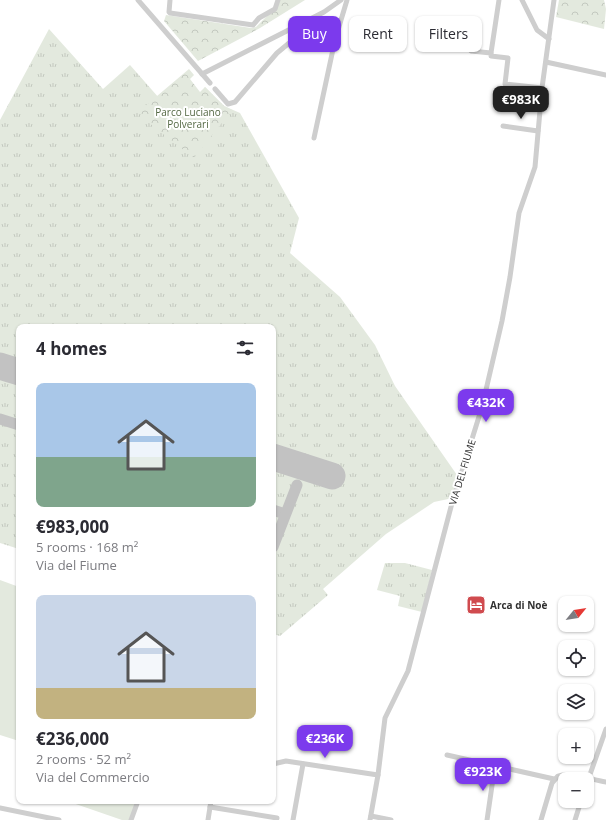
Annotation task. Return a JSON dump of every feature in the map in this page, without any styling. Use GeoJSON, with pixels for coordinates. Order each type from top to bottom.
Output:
{"type":"FeatureCollection","features":[{"type":"Feature","properties":{"kind":"street"},"geometry":{"type":"LineString","coordinates":[[138,0],[210,83]]}},
{"type":"Feature","properties":{"kind":"street"},"geometry":{"type":"LineString","coordinates":[[170,0],[168,12],[170,13],[254,25],[259,18],[275,9],[278,0]]}},
{"type":"Feature","properties":{"kind":"street"},"geometry":{"type":"LineString","coordinates":[[202,74],[321,14],[341,0]]}},
{"type":"Feature","properties":{"kind":"street"},"geometry":{"type":"LineString","coordinates":[[314,138],[335,40],[347,0]]}},
{"type":"Feature","properties":{"kind":"street"},"geometry":{"type":"LineString","coordinates":[[491,53],[499,0]]}},
{"type":"Feature","properties":{"kind":"street"},"geometry":{"type":"LineString","coordinates":[[522,0],[537,30],[549,39]]}},
{"type":"Feature","properties":{"kind":"street","name":"VIA DEL FIUME"},"geometry":{"type":"LineString","coordinates":[[370,818],[378,775],[385,718],[408,671],[450,511],[482,407],[508,290],[520,206],[531,181],[534,167],[542,88],[554,0]]}},
{"type":"Feature","properties":{"kind":"street"},"geometry":{"type":"LineString","coordinates":[[215,89],[228,104],[235,102],[268,62],[311,25],[321,14]]}},
{"type":"Feature","properties":{"kind":"street"},"geometry":{"type":"LineString","coordinates":[[481,52],[491,53],[491,56],[508,58],[505,84],[542,88]]}},
{"type":"Feature","properties":{"kind":"street"},"geometry":{"type":"LineString","coordinates":[[546,62],[606,75]]}},
{"type":"Feature","properties":{"kind":"street"},"geometry":{"type":"LineString","coordinates":[[503,126],[538,131]]}},
{"type":"Feature","properties":{"kind":"street"},"geometry":{"type":"LineString","coordinates":[[591,772],[606,729]]}},
{"type":"Feature","properties":{"kind":"street"},"geometry":{"type":"LineString","coordinates":[[447,755],[554,779]]}},
{"type":"Feature","properties":{"kind":"street"},"geometry":{"type":"LineString","coordinates":[[276,763],[286,761],[378,775]]}},
{"type":"Feature","properties":{"kind":"street"},"geometry":{"type":"LineString","coordinates":[[293,820],[303,764]]}},
{"type":"Feature","properties":{"kind":"street"},"geometry":{"type":"LineString","coordinates":[[487,820],[495,765]]}},
{"type":"Feature","properties":{"kind":"street"},"geometry":{"type":"LineString","coordinates":[[541,820],[554,779],[558,776]]}},
{"type":"Feature","properties":{"kind":"street"},"geometry":{"type":"LineString","coordinates":[[594,779],[606,782]]}},
{"type":"Feature","properties":{"kind":"street"},"geometry":{"type":"LineString","coordinates":[[594,782],[598,781]]}},
{"type":"Feature","properties":{"kind":"street"},"geometry":{"type":"LineString","coordinates":[[131,820],[137,804]]}},
{"type":"Feature","properties":{"kind":"street"},"geometry":{"type":"LineString","coordinates":[[208,820],[210,804],[277,818]]}},
{"type":"Feature","properties":{"kind":"street"},"geometry":{"type":"LineString","coordinates":[[0,808],[59,820]]}},
{"type":"Feature","properties":{"kind":"street"},"geometry":{"type":"LineString","coordinates":[[576,820],[579,808]]}},
{"type":"Feature","properties":{"kind":"street"},"geometry":{"type":"LineString","coordinates":[[370,818],[390,820]]}},
{"type":"Feature","properties":{"kind":"green space"},"geometry":{"type":"Polygon","coordinates":[[[276,0],[305,0],[260,28],[198,61],[164,21],[166,15],[251,28],[256,27],[274,9],[276,0]]]}},
{"type":"Feature","properties":{"kind":"green space"},"geometry":{"type":"Polygon","coordinates":[[[559,0],[604,0],[606,9],[604,29],[556,17],[559,0]]]}},
{"type":"Feature","properties":{"kind":"green space"},"geometry":{"type":"Polygon","coordinates":[[[49,29],[103,89],[130,65],[174,115],[192,112],[205,87],[224,106],[240,113],[299,218],[290,253],[340,297],[375,345],[395,386],[457,475],[453,498],[434,502],[386,534],[323,589],[328,595],[280,636],[276,635],[276,324],[16,324],[16,548],[0,543],[0,120],[49,29]]]}},
{"type":"Feature","properties":{"kind":"green space","name":"Parco Luciano Polverari"},"geometry":{"type":"Polygon","coordinates":[[[189,69],[194,75],[190,79],[200,92],[205,87],[224,106],[232,110],[194,158],[144,119],[141,113],[144,107],[189,69]]]}},
{"type":"Feature","properties":{"kind":"green space"},"geometry":{"type":"Polygon","coordinates":[[[385,563],[405,563],[432,570],[422,612],[398,606],[400,596],[377,590],[385,563]]]}},
{"type":"Feature","properties":{"kind":"green space"},"geometry":{"type":"Polygon","coordinates":[[[0,580],[16,586],[16,740],[0,735],[0,580]]]}},
{"type":"Feature","properties":{"kind":"green space"},"geometry":{"type":"Polygon","coordinates":[[[76,804],[136,804],[130,820],[122,820],[76,804]]]}},
{"type":"Feature","properties":{"kind":"taxiway"},"geometry":{"type":"LineString","coordinates":[[0,419],[16,424]]}},
{"type":"Feature","properties":{"kind":"taxiway"},"geometry":{"type":"LineString","coordinates":[[276,539],[297,485]]}},
{"type":"Feature","properties":{"kind":"taxiway"},"geometry":{"type":"LineString","coordinates":[[276,511],[285,514]]}},
{"type":"Feature","properties":{"kind":"runway"},"geometry":{"type":"LineString","coordinates":[[0,366],[16,371]]}},
{"type":"Feature","properties":{"kind":"runway"},"geometry":{"type":"LineString","coordinates":[[276,458],[332,476]]}},
{"type":"Feature","properties":{"kind":"place","name":"Arca di Noè"},"geometry":{"type":"Point","coordinates":[476,605]}}]}
